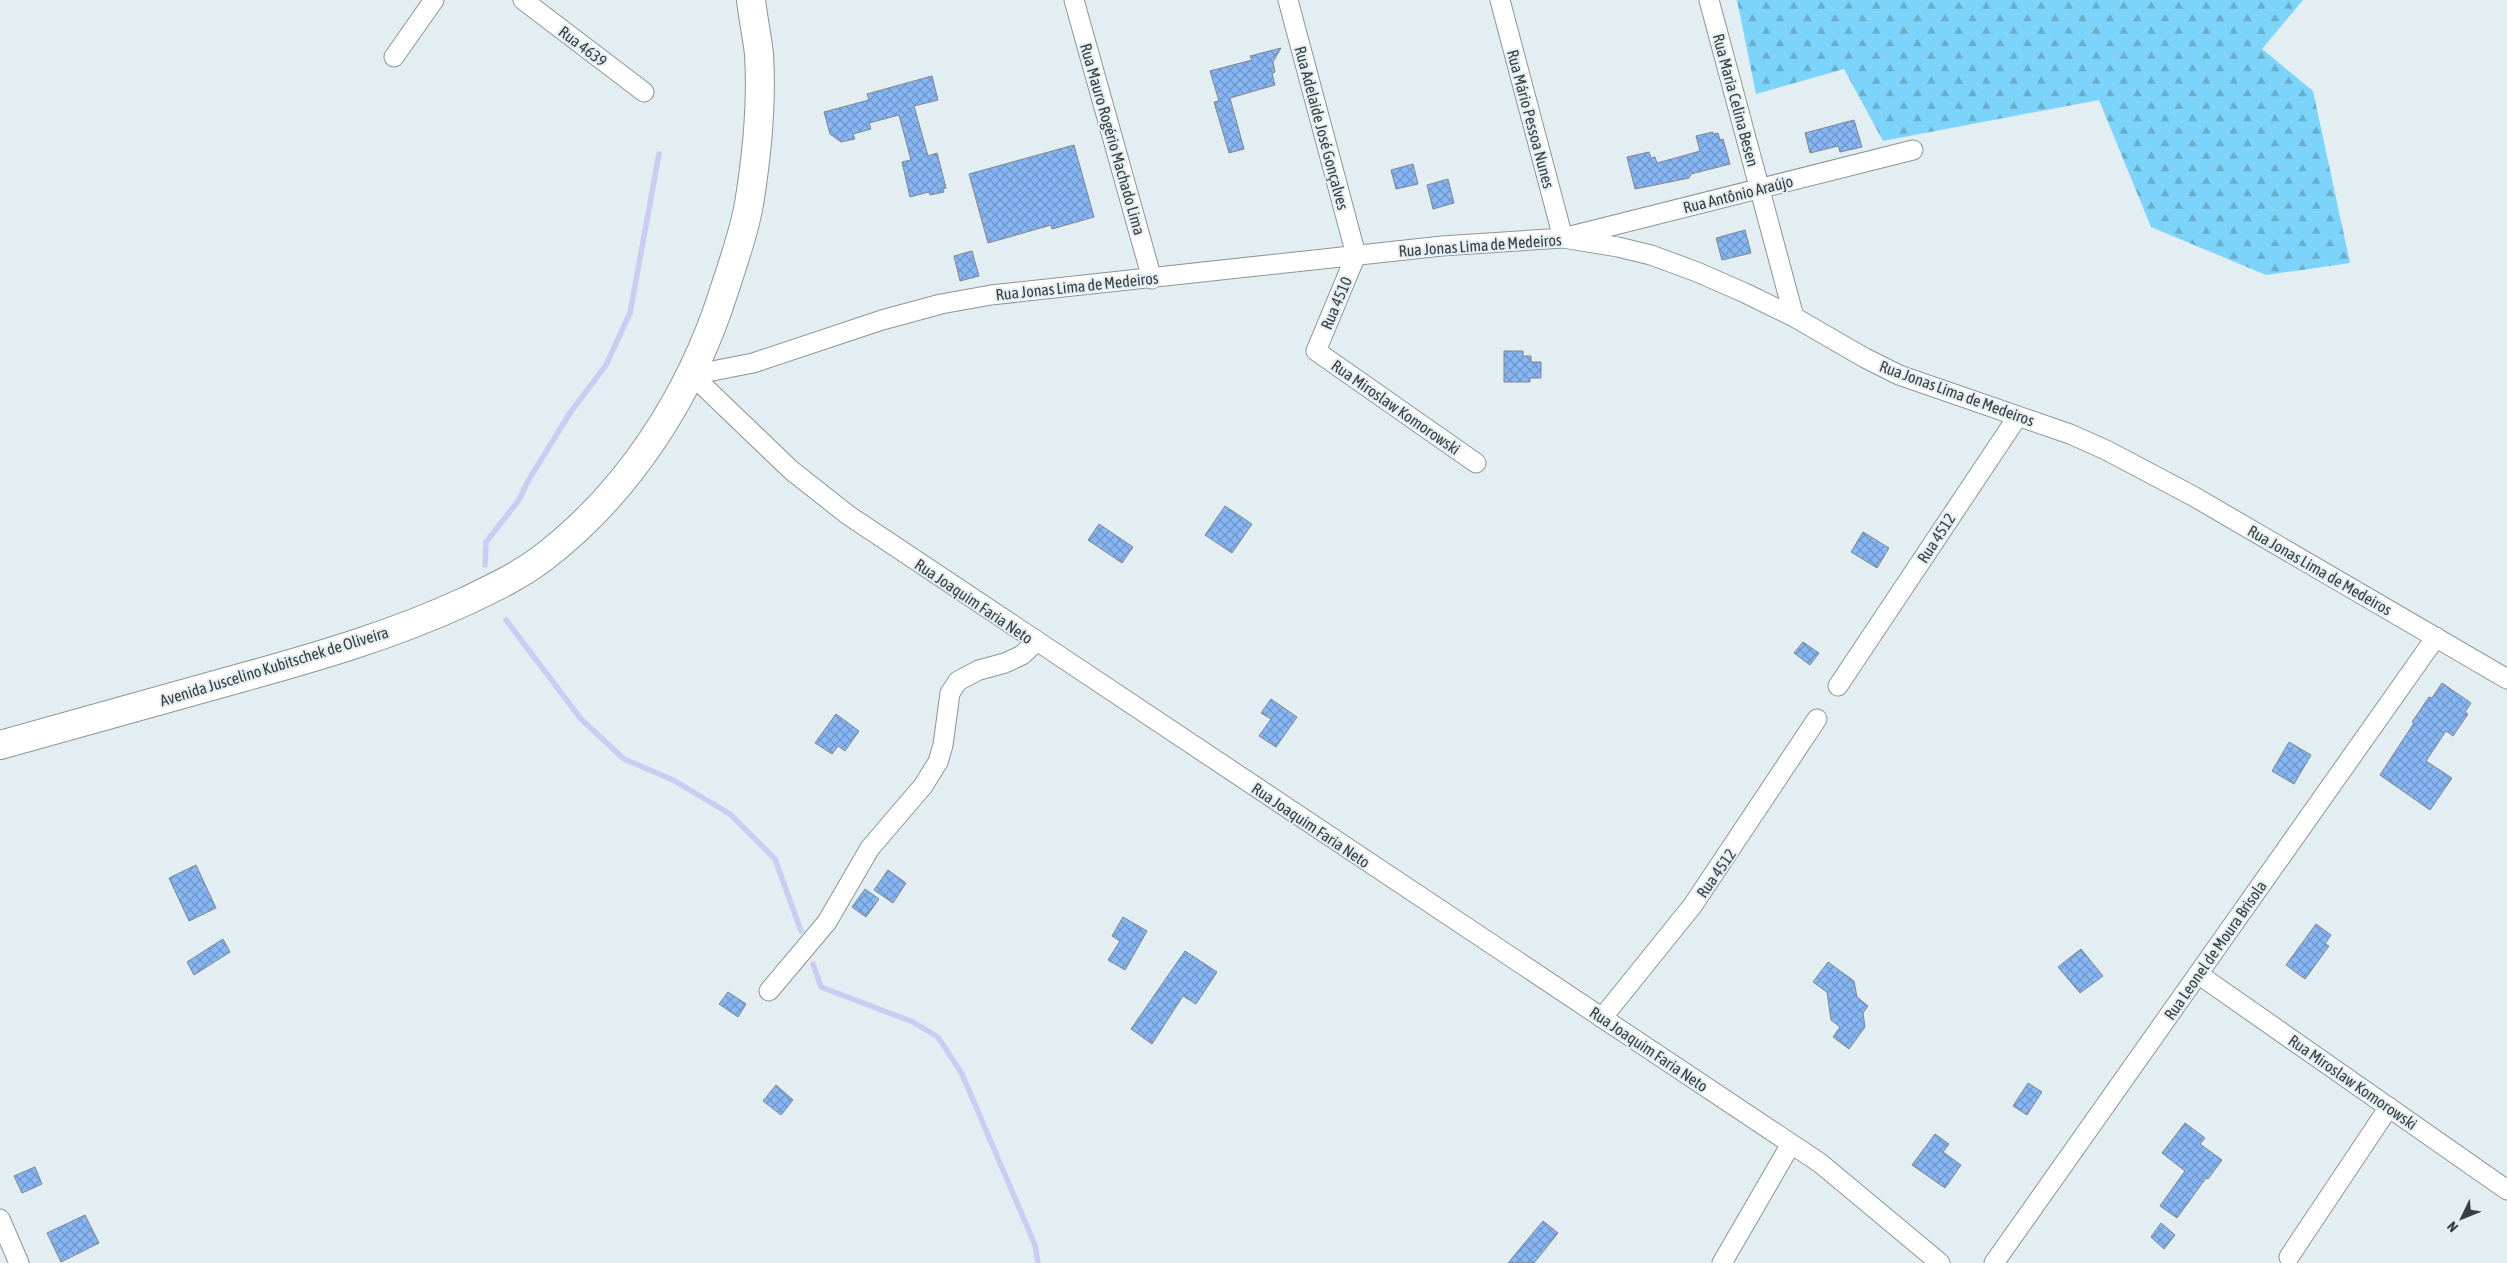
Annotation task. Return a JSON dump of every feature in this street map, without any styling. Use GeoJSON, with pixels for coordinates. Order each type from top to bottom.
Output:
{"type":"FeatureCollection","features":[{"type":"Feature","properties":{"kind":"main road","name":"Avenida Juscelino Kubitschek de Oliveira"},"geometry":{"type":"LineString","coordinates":[[0,745],[314,658],[441,613],[498,586],[539,561],[576,530],[612,492],[656,435],[692,375],[711,331],[749,206],[758,130],[759,54],[751,0]]}},
{"type":"Feature","properties":{"kind":"street"},"geometry":{"type":"LineString","coordinates":[[394,58],[434,0]]}},
{"type":"Feature","properties":{"kind":"street","name":"Rua 4639"},"geometry":{"type":"LineString","coordinates":[[523,0],[644,92]]}},
{"type":"Feature","properties":{"kind":"street","name":"Rua Mauro Rogério Machado Lima"},"geometry":{"type":"LineString","coordinates":[[1074,0],[1152,279]]}},
{"type":"Feature","properties":{"kind":"street","name":"Rua Adelaide José Gonçalves"},"geometry":{"type":"LineString","coordinates":[[1288,0],[1356,255]]}},
{"type":"Feature","properties":{"kind":"street","name":"Rua Mário Pessoa Nunes"},"geometry":{"type":"LineString","coordinates":[[1500,0],[1563,238]]}},
{"type":"Feature","properties":{"kind":"street","name":"Rua Maria Celina Besen"},"geometry":{"type":"LineString","coordinates":[[1709,0],[1794,316]]}},
{"type":"Feature","properties":{"kind":"street","name":"Rua Antônio Araújo"},"geometry":{"type":"LineString","coordinates":[[1563,238],[1913,150]]}},
{"type":"Feature","properties":{"kind":"street","name":"Rua Jonas Lima de Medeiros"},"geometry":{"type":"LineString","coordinates":[[692,375],[754,363],[854,329],[941,304],[991,295],[1442,246],[1563,238],[1618,247],[1651,255],[1697,272],[1794,316],[1865,358],[1900,375],[2070,434],[2146,470],[2507,679]]}},
{"type":"Feature","properties":{"kind":"street","name":"Rua 4510"},"geometry":{"type":"LineString","coordinates":[[1316,351],[1356,255]]}},
{"type":"Feature","properties":{"kind":"street","name":"Rua Miroslaw Komorowski"},"geometry":{"type":"LineString","coordinates":[[1316,351],[1476,463]]}},
{"type":"Feature","properties":{"kind":"street","name":"Rua Joaquim Faria Neto"},"geometry":{"type":"LineString","coordinates":[[692,375],[791,470],[848,515],[1820,1163],[1940,1263]]}},
{"type":"Feature","properties":{"kind":"street","name":"Rua 4512"},"geometry":{"type":"LineString","coordinates":[[1838,686],[2018,416]]}},
{"type":"Feature","properties":{"kind":"street","name":"Rua Leonel de Moura Brisola"},"geometry":{"type":"LineString","coordinates":[[1994,1263],[2436,637]]}},
{"type":"Feature","properties":{"kind":"street"},"geometry":{"type":"LineString","coordinates":[[770,991],[827,922],[870,848],[923,786],[938,762],[943,745],[950,693],[958,681],[979,670],[1005,663],[1022,655],[1036,642]]}},
{"type":"Feature","properties":{"kind":"street","name":"Rua 4512"},"geometry":{"type":"LineString","coordinates":[[1602,1018],[1694,905],[1817,719]]}},
{"type":"Feature","properties":{"kind":"street","name":"Rua Miroslaw Komorowski"},"geometry":{"type":"LineString","coordinates":[[2198,974],[2507,1190]]}},
{"type":"Feature","properties":{"kind":"street"},"geometry":{"type":"LineString","coordinates":[[2289,1257],[2389,1107]]}},
{"type":"Feature","properties":{"kind":"street"},"geometry":{"type":"LineString","coordinates":[[1722,1263],[1791,1144]]}},
{"type":"Feature","properties":{"kind":"street"},"geometry":{"type":"LineString","coordinates":[[0,1219],[19,1263]]}},
{"type":"Feature","properties":{"kind":"green space"},"geometry":{"type":"Polygon","coordinates":[[[1737,0],[2303,0],[2262,49],[2313,91],[2350,263],[2266,275],[2151,227],[2099,100],[1883,141],[1844,69],[1756,94],[1737,0]]]}},
{"type":"Feature","properties":{"kind":"building"},"geometry":{"type":"Polygon","coordinates":[[[1281,48],[1273,62],[1275,72],[1272,73],[1275,85],[1230,98],[1244,149],[1229,153],[1214,102],[1219,101],[1210,71],[1252,60],[1250,56],[1281,48]]]}},
{"type":"Feature","properties":{"kind":"building"},"geometry":{"type":"Polygon","coordinates":[[[932,76],[938,100],[914,106],[928,156],[937,153],[946,188],[943,189],[944,192],[930,195],[929,192],[910,197],[902,162],[911,160],[899,115],[869,123],[871,129],[853,134],[855,139],[841,142],[830,134],[824,112],[869,100],[867,94],[932,76]]]}},
{"type":"Feature","properties":{"kind":"building"},"geometry":{"type":"Polygon","coordinates":[[[1854,120],[1862,147],[1840,152],[1838,146],[1810,153],[1805,133],[1854,120]]]}},
{"type":"Feature","properties":{"kind":"building"},"geometry":{"type":"Polygon","coordinates":[[[1713,132],[1713,134],[1718,133],[1720,140],[1723,139],[1730,164],[1691,174],[1689,178],[1635,189],[1627,157],[1649,152],[1651,158],[1655,157],[1657,163],[1700,151],[1696,136],[1713,132]]]}},
{"type":"Feature","properties":{"kind":"building"},"geometry":{"type":"Polygon","coordinates":[[[1074,145],[1094,217],[1052,229],[1051,225],[988,243],[969,174],[1074,145]]]}},
{"type":"Feature","properties":{"kind":"building"},"geometry":{"type":"Polygon","coordinates":[[[1413,164],[1418,184],[1396,189],[1391,170],[1413,164]]]}},
{"type":"Feature","properties":{"kind":"building"},"geometry":{"type":"Polygon","coordinates":[[[1448,179],[1454,203],[1433,209],[1427,185],[1448,179]]]}},
{"type":"Feature","properties":{"kind":"building"},"geometry":{"type":"Polygon","coordinates":[[[1745,230],[1751,253],[1722,260],[1716,238],[1745,230]]]}},
{"type":"Feature","properties":{"kind":"building"},"geometry":{"type":"Polygon","coordinates":[[[972,251],[979,276],[960,281],[954,256],[972,251]]]}},
{"type":"Feature","properties":{"kind":"building"},"geometry":{"type":"Polygon","coordinates":[[[1504,351],[1523,351],[1523,356],[1531,356],[1531,362],[1541,362],[1541,378],[1530,378],[1530,382],[1504,382],[1504,351]]]}},
{"type":"Feature","properties":{"kind":"building"},"geometry":{"type":"Polygon","coordinates":[[[1225,506],[1252,524],[1232,553],[1205,535],[1225,506]]]}},
{"type":"Feature","properties":{"kind":"building"},"geometry":{"type":"Polygon","coordinates":[[[1099,524],[1133,547],[1122,563],[1088,540],[1099,524]]]}},
{"type":"Feature","properties":{"kind":"building"},"geometry":{"type":"Polygon","coordinates":[[[1863,532],[1889,548],[1877,568],[1851,552],[1863,532]]]}},
{"type":"Feature","properties":{"kind":"building"},"geometry":{"type":"Polygon","coordinates":[[[1803,642],[1819,653],[1810,665],[1794,653],[1803,642]]]}},
{"type":"Feature","properties":{"kind":"building"},"geometry":{"type":"Polygon","coordinates":[[[2442,683],[2471,703],[2465,712],[2468,714],[2453,736],[2446,731],[2426,761],[2452,778],[2430,810],[2380,775],[2414,723],[2412,722],[2429,697],[2432,698],[2442,683]]]}},
{"type":"Feature","properties":{"kind":"building"},"geometry":{"type":"Polygon","coordinates":[[[1271,699],[1297,717],[1276,747],[1259,736],[1271,719],[1261,713],[1271,699]]]}},
{"type":"Feature","properties":{"kind":"building"},"geometry":{"type":"Polygon","coordinates":[[[836,714],[859,731],[845,751],[838,746],[832,754],[815,743],[836,714]]]}},
{"type":"Feature","properties":{"kind":"building"},"geometry":{"type":"Polygon","coordinates":[[[2289,742],[2311,755],[2294,784],[2272,771],[2289,742]]]}},
{"type":"Feature","properties":{"kind":"building"},"geometry":{"type":"Polygon","coordinates":[[[196,865],[216,908],[189,921],[169,878],[196,865]]]}},
{"type":"Feature","properties":{"kind":"building"},"geometry":{"type":"Polygon","coordinates":[[[888,870],[906,883],[893,903],[874,890],[888,870]]]}},
{"type":"Feature","properties":{"kind":"building"},"geometry":{"type":"Polygon","coordinates":[[[865,889],[879,899],[866,917],[852,907],[865,889]]]}},
{"type":"Feature","properties":{"kind":"building"},"geometry":{"type":"Polygon","coordinates":[[[1123,917],[1147,931],[1125,970],[1108,960],[1120,941],[1112,936],[1123,917]]]}},
{"type":"Feature","properties":{"kind":"building"},"geometry":{"type":"Polygon","coordinates":[[[2316,924],[2331,935],[2325,944],[2329,946],[2305,979],[2286,965],[2316,924]]]}},
{"type":"Feature","properties":{"kind":"building"},"geometry":{"type":"Polygon","coordinates":[[[223,939],[230,952],[194,975],[187,962],[223,939]]]}},
{"type":"Feature","properties":{"kind":"building"},"geometry":{"type":"Polygon","coordinates":[[[2081,949],[2103,976],[2080,993],[2058,967],[2081,949]]]}},
{"type":"Feature","properties":{"kind":"building"},"geometry":{"type":"Polygon","coordinates":[[[1185,951],[1217,972],[1196,1004],[1183,996],[1152,1044],[1131,1029],[1185,951]]]}},
{"type":"Feature","properties":{"kind":"building"},"geometry":{"type":"Polygon","coordinates":[[[1828,962],[1854,981],[1857,997],[1868,1006],[1863,1013],[1865,1027],[1849,1049],[1833,1037],[1840,1027],[1831,1020],[1827,992],[1813,982],[1828,962]]]}},
{"type":"Feature","properties":{"kind":"building"},"geometry":{"type":"Polygon","coordinates":[[[728,992],[746,1004],[738,1017],[719,1004],[728,992]]]}},
{"type":"Feature","properties":{"kind":"building"},"geometry":{"type":"Polygon","coordinates":[[[2028,1083],[2042,1092],[2027,1115],[2013,1106],[2028,1083]]]}},
{"type":"Feature","properties":{"kind":"building"},"geometry":{"type":"Polygon","coordinates":[[[776,1085],[793,1100],[781,1115],[763,1101],[776,1085]]]}},
{"type":"Feature","properties":{"kind":"building"},"geometry":{"type":"Polygon","coordinates":[[[2185,1123],[2205,1138],[2200,1144],[2222,1160],[2208,1179],[2206,1178],[2177,1218],[2160,1206],[2185,1171],[2162,1153],[2185,1123]]]}},
{"type":"Feature","properties":{"kind":"building"},"geometry":{"type":"Polygon","coordinates":[[[1935,1134],[1949,1144],[1943,1152],[1961,1165],[1945,1188],[1912,1165],[1935,1134]]]}},
{"type":"Feature","properties":{"kind":"building"},"geometry":{"type":"Polygon","coordinates":[[[35,1167],[42,1184],[22,1193],[14,1176],[35,1167]]]}},
{"type":"Feature","properties":{"kind":"building"},"geometry":{"type":"Polygon","coordinates":[[[85,1215],[99,1243],[61,1262],[47,1233],[85,1215]]]}},
{"type":"Feature","properties":{"kind":"building"},"geometry":{"type":"Polygon","coordinates":[[[1543,1221],[1558,1233],[1534,1263],[1508,1263],[1543,1221]]]}},
{"type":"Feature","properties":{"kind":"building"},"geometry":{"type":"Polygon","coordinates":[[[2161,1223],[2175,1235],[2164,1249],[2151,1237],[2161,1223]]]}},
{"type":"Feature","properties":{"kind":"waterway"},"geometry":{"type":"LineString","coordinates":[[485,565],[486,542],[519,500],[528,481],[570,413],[606,365],[630,313],[659,154]]}},
{"type":"Feature","properties":{"kind":"waterway"},"geometry":{"type":"LineString","coordinates":[[506,620],[581,719],[624,759],[673,780],[730,814],[775,859],[801,931]]}},
{"type":"Feature","properties":{"kind":"waterway"},"geometry":{"type":"LineString","coordinates":[[813,964],[821,987],[913,1022],[938,1037],[962,1074],[1035,1245],[1038,1263]]}}]}
